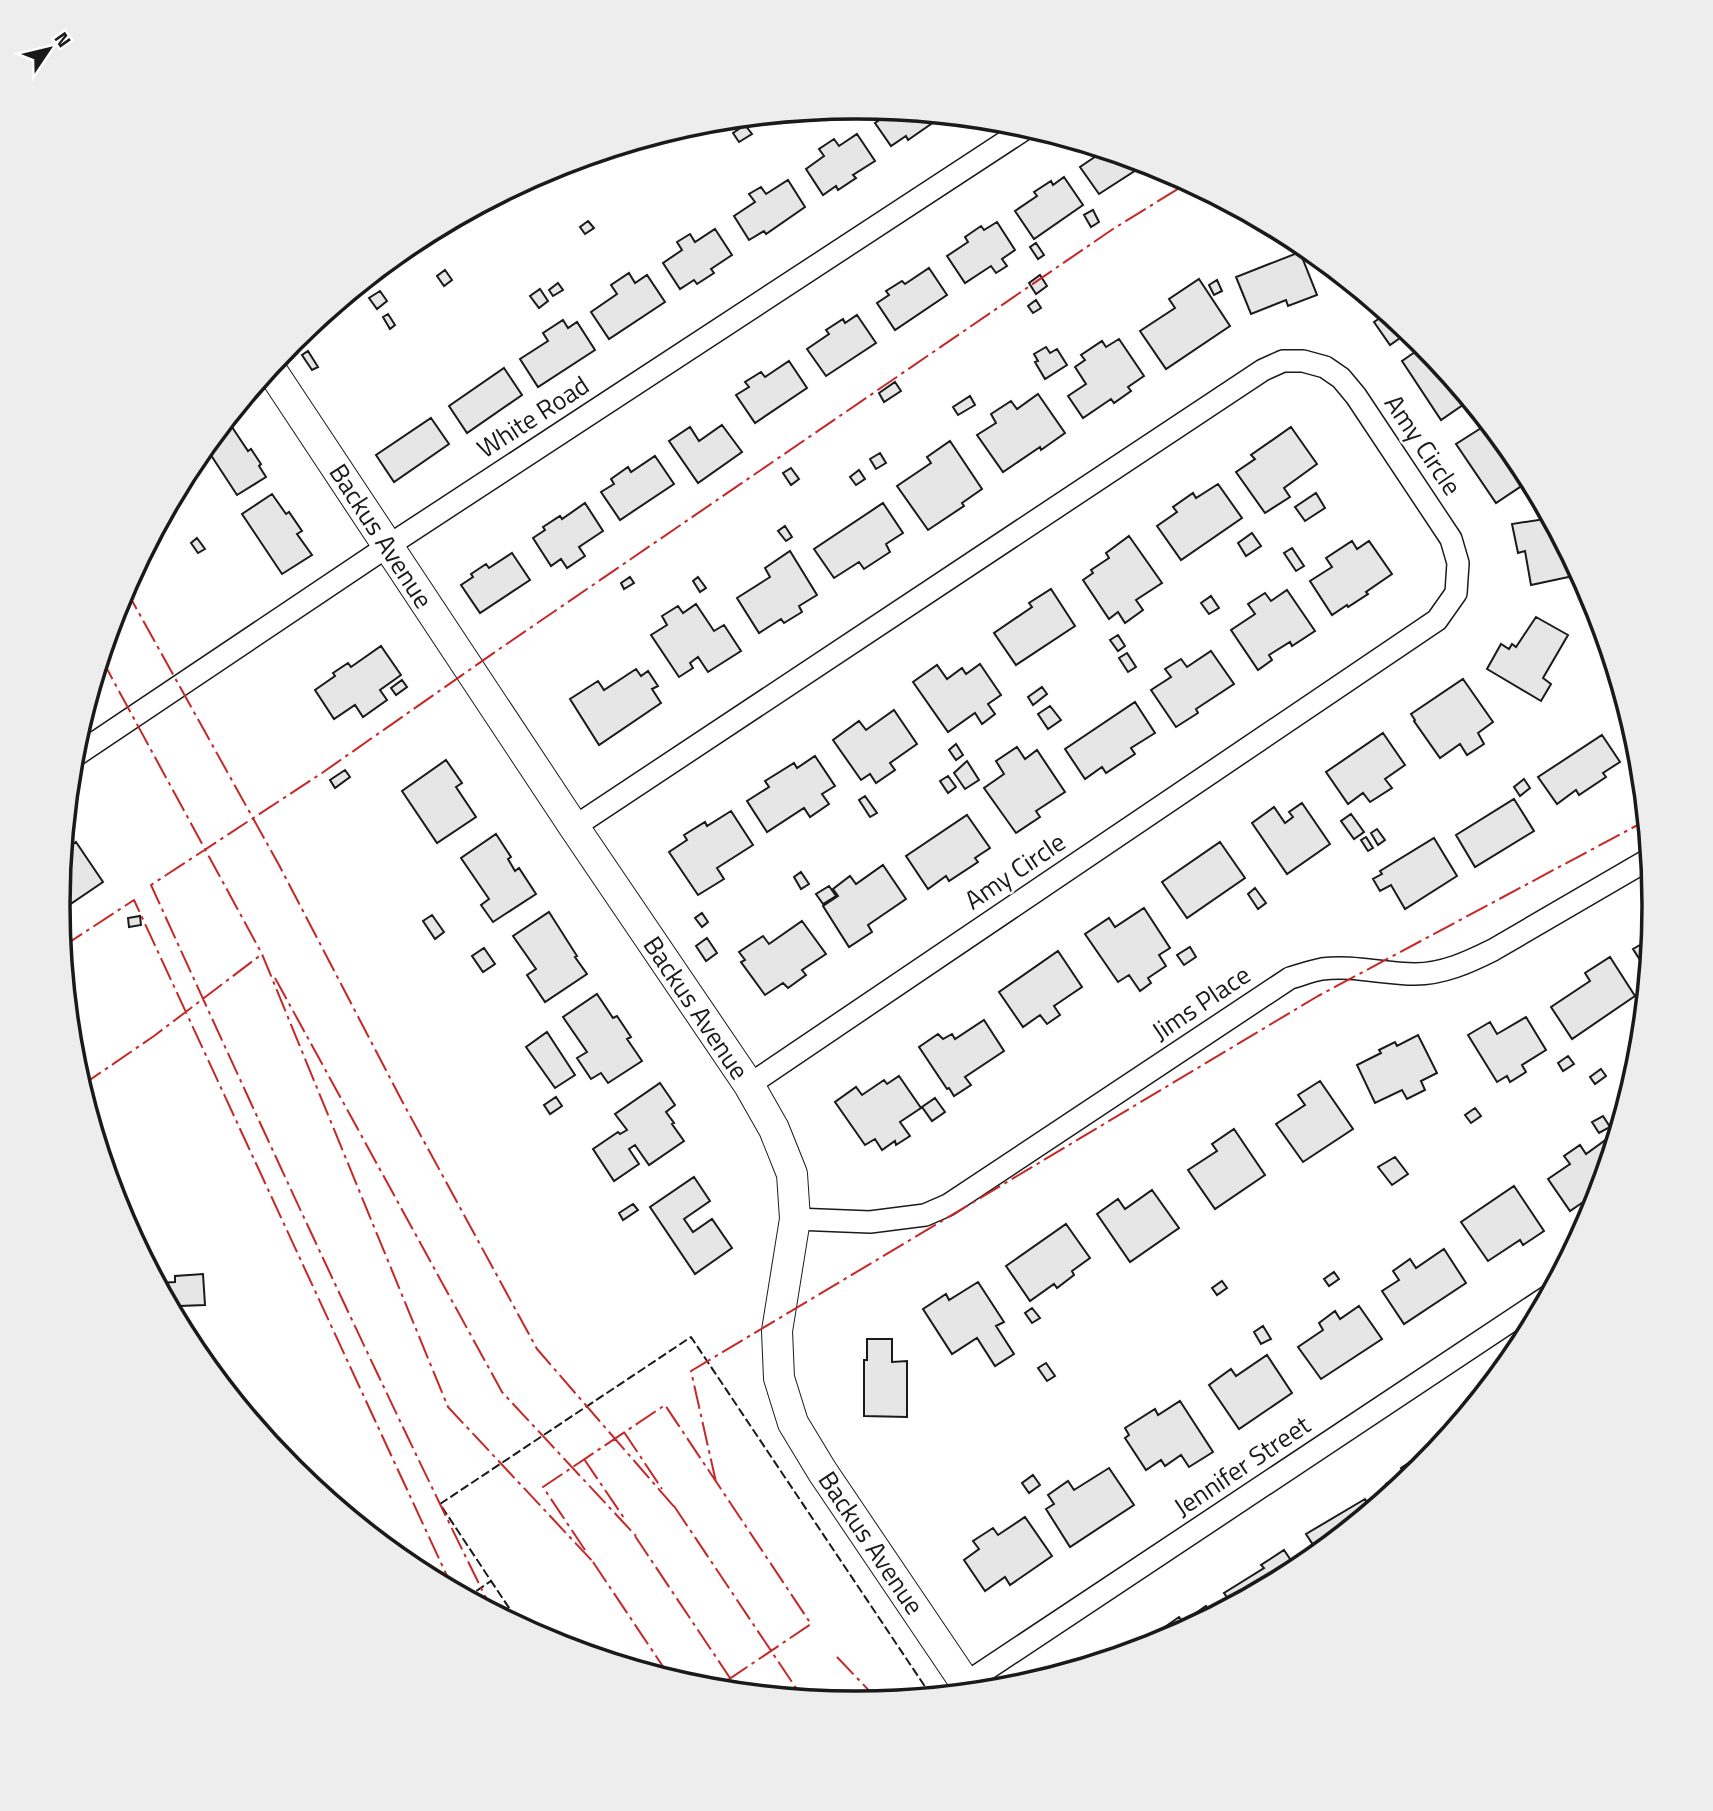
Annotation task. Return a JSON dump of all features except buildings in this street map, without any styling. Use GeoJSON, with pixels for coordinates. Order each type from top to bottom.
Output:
{"type":"FeatureCollection","features":[{"type":"Feature","properties":{"kind":"street","name":"White Road"},"geometry":{"type":"LineString","coordinates":[[86,749],[388,546],[1015,135]]}},
{"type":"Feature","properties":{"kind":"street","name":"Amy Circle"},"geometry":{"type":"LineString","coordinates":[[574,827],[1263,370],[1283,361],[1303,361],[1325,367],[1341,378],[1356,396],[1451,539],[1458,563],[1456,593],[1437,620],[749,1084]]}},
{"type":"Feature","properties":{"kind":"street","name":"Backus Avenue"},"geometry":{"type":"LineString","coordinates":[[275,376],[574,827],[749,1084],[774,1129],[792,1174],[795,1219],[778,1331],[779,1378],[793,1423],[822,1471],[966,1684]]}},
{"type":"Feature","properties":{"kind":"street","name":"Jims Place"},"geometry":{"type":"LineString","coordinates":[[795,1219],[870,1222],[925,1215],[948,1205],[1290,978],[1323,969],[1417,974],[1446,970],[1493,950],[1641,864]]}},
{"type":"Feature","properties":{"kind":"street","name":"Jennifer Street"},"geometry":{"type":"LineString","coordinates":[[978,1682],[1533,1306]]}},
{"type":"Feature","properties":{"kind":"fence"},"geometry":{"type":"LineString","coordinates":[[512,1612],[440,1504],[691,1337],[926,1688]]}},
{"type":"Feature","properties":{"kind":"fence"},"geometry":{"type":"LineString","coordinates":[[474,1593],[492,1582]]}},
{"type":"Feature","properties":{"kind":"power"},"geometry":{"type":"LineString","coordinates":[[487,1600],[274,1154],[151,885],[322,773],[1113,229],[1178,189]]}},
{"type":"Feature","properties":{"kind":"power"},"geometry":{"type":"LineString","coordinates":[[132,601],[279,865],[402,1101],[537,1349],[676,1509]]}},
{"type":"Feature","properties":{"kind":"power"},"geometry":{"type":"LineString","coordinates":[[107,669],[262,954],[448,1407],[595,1564]]}},
{"type":"Feature","properties":{"kind":"power"},"geometry":{"type":"LineString","coordinates":[[716,1482],[691,1371],[1318,996],[1638,825]]}},
{"type":"Feature","properties":{"kind":"power"},"geometry":{"type":"LineString","coordinates":[[71,941],[134,900],[447,1577]]}},
{"type":"Feature","properties":{"kind":"power"},"geometry":{"type":"LineString","coordinates":[[90,1080],[154,1036],[262,954],[263,957]]}},
{"type":"Feature","properties":{"kind":"power"},"geometry":{"type":"LineString","coordinates":[[275,978],[502,1392],[636,1536]]}},
{"type":"Feature","properties":{"kind":"power"},"geometry":{"type":"LineString","coordinates":[[585,1550],[543,1487],[665,1405],[811,1624],[727,1681]]}},
{"type":"Feature","properties":{"kind":"power"},"geometry":{"type":"LineString","coordinates":[[624,1432],[662,1489]]}},
{"type":"Feature","properties":{"kind":"power"},"geometry":{"type":"LineString","coordinates":[[584,1459],[626,1521]]}},
{"type":"Feature","properties":{"kind":"power"},"geometry":{"type":"LineString","coordinates":[[674,1506],[797,1689]]}},
{"type":"Feature","properties":{"kind":"power"},"geometry":{"type":"LineString","coordinates":[[635,1536],[730,1678]]}},
{"type":"Feature","properties":{"kind":"power"},"geometry":{"type":"LineString","coordinates":[[593,1562],[664,1668]]}},
{"type":"Feature","properties":{"kind":"power"},"geometry":{"type":"LineString","coordinates":[[837,1657],[870,1691]]}}]}
